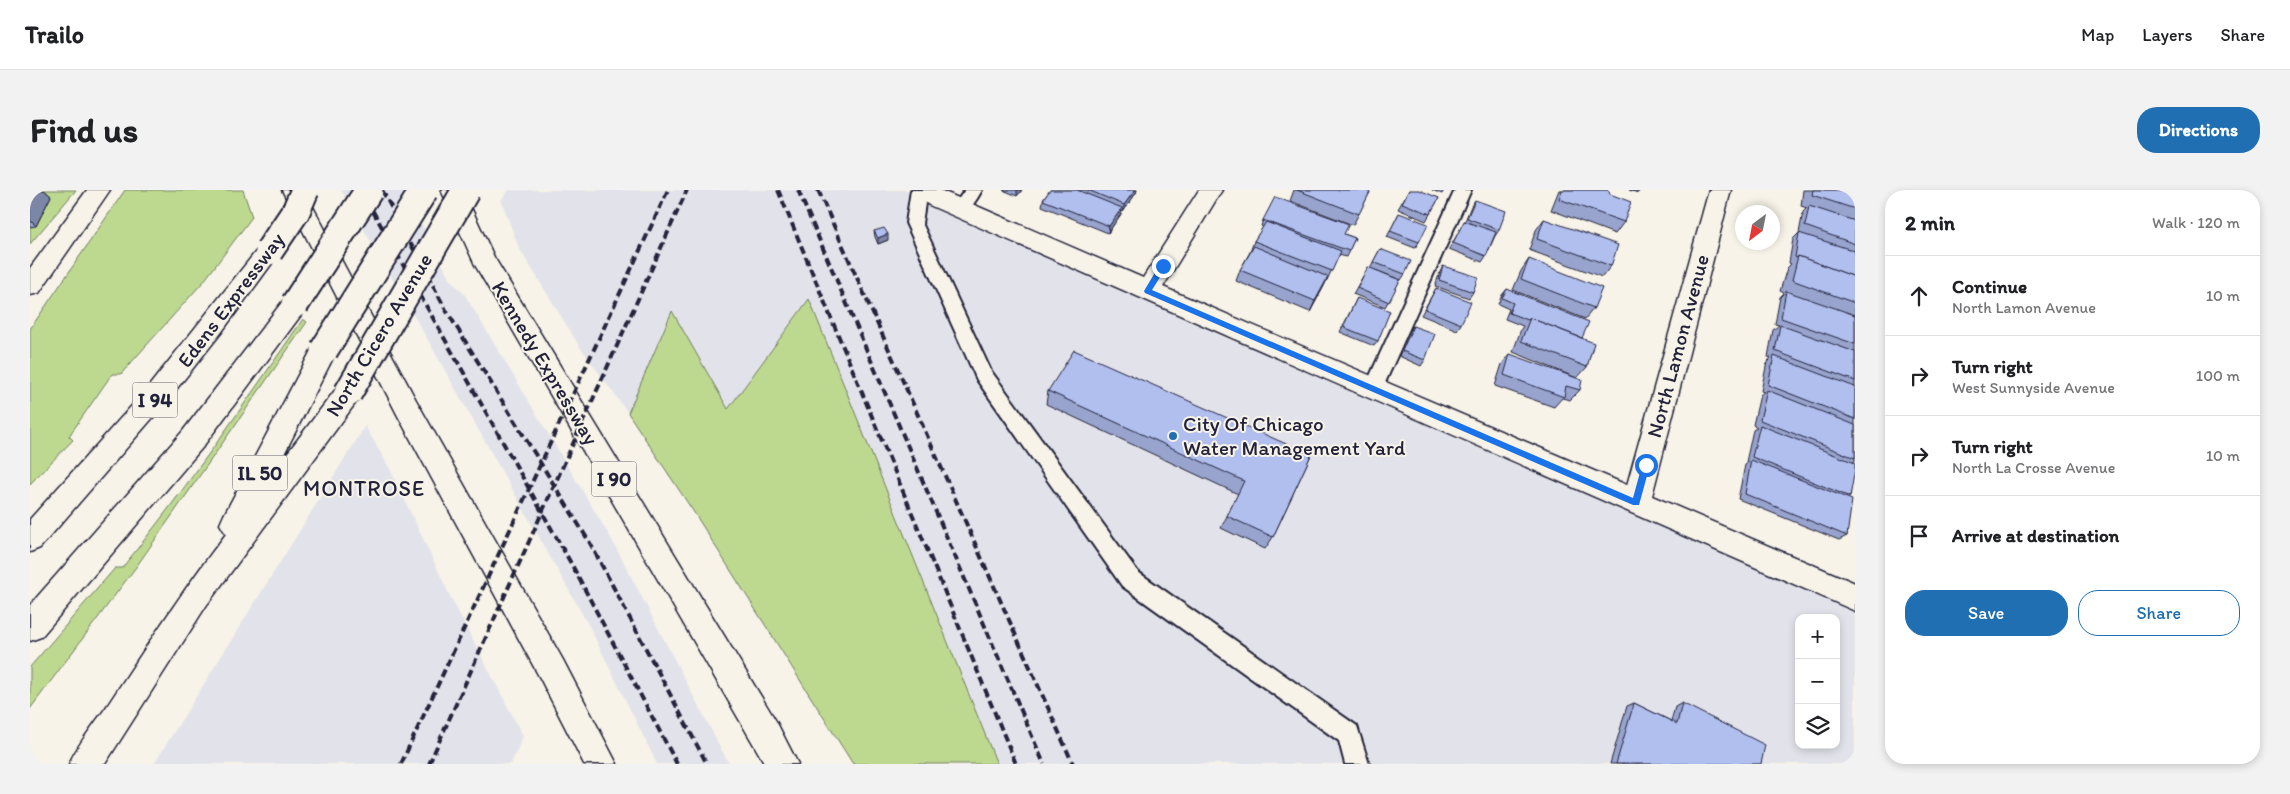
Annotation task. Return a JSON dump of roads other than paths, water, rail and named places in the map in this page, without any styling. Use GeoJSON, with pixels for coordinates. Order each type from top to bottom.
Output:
{"type":"FeatureCollection","features":[{"type":"Feature","properties":{"kind":"main road"},"geometry":{"type":"LineString","coordinates":[[30,286],[99,190]]}},
{"type":"Feature","properties":{"kind":"main road"},"geometry":{"type":"LineString","coordinates":[[293,190],[407,408],[552,670],[601,764]]}},
{"type":"Feature","properties":{"kind":"main road","name":"Edens Expressway"},"geometry":{"type":"LineString","coordinates":[[30,539],[116,446],[165,388],[269,251],[296,211],[305,190]]}},
{"type":"Feature","properties":{"kind":"main road"},"geometry":{"type":"LineString","coordinates":[[30,627],[192,440],[295,304],[369,190]]}},
{"type":"Feature","properties":{"kind":"main road","name":"North Cicero Avenue"},"geometry":{"type":"LineString","coordinates":[[196,596],[324,350],[424,190]]}},
{"type":"Feature","properties":{"kind":"main road","name":"Kennedy Expressway"},"geometry":{"type":"LineString","coordinates":[[452,190],[483,259],[765,732],[782,764]]}},
{"type":"Feature","properties":{"kind":"main road","name":"North Cicero Avenue"},"geometry":{"type":"LineString","coordinates":[[85,764],[102,741],[196,596],[348,393],[466,190]]}},
{"type":"Feature","properties":{"kind":"main road"},"geometry":{"type":"LineString","coordinates":[[921,190],[966,199],[1148,291],[1855,597]]}},
{"type":"Feature","properties":{"kind":"main road"},"geometry":{"type":"LineString","coordinates":[[1148,291],[1211,190]]}},
{"type":"Feature","properties":{"kind":"main road","name":"North Lamon Avenue"},"geometry":{"type":"LineString","coordinates":[[1636,503],[1720,190]]}},
{"type":"Feature","properties":{"kind":"main road"},"geometry":{"type":"LineString","coordinates":[[30,275],[53,252]]}},
{"type":"Feature","properties":{"kind":"lane"},"geometry":{"type":"LineString","coordinates":[[921,190],[914,223],[984,375],[1130,579],[1349,734],[1356,764]]}},
{"type":"Feature","properties":{"kind":"lane"},"geometry":{"type":"LineString","coordinates":[[1373,389],[1463,190]]}},
{"type":"Feature","properties":{"kind":"railway"},"geometry":{"type":"LineString","coordinates":[[361,190],[529,489]]}},
{"type":"Feature","properties":{"kind":"railway"},"geometry":{"type":"LineString","coordinates":[[382,190],[446,310],[541,463]]}},
{"type":"Feature","properties":{"kind":"railway"},"geometry":{"type":"LineString","coordinates":[[541,463],[668,190]]}},
{"type":"Feature","properties":{"kind":"railway"},"geometry":{"type":"LineString","coordinates":[[554,485],[687,190]]}},
{"type":"Feature","properties":{"kind":"railway"},"geometry":{"type":"LineString","coordinates":[[778,190],[1016,764]]}},
{"type":"Feature","properties":{"kind":"railway"},"geometry":{"type":"LineString","coordinates":[[798,190],[1044,764]]}},
{"type":"Feature","properties":{"kind":"railway"},"geometry":{"type":"LineString","coordinates":[[818,190],[1073,764]]}},
{"type":"Feature","properties":{"kind":"railway"},"geometry":{"type":"LineString","coordinates":[[529,489],[541,463]]}},
{"type":"Feature","properties":{"kind":"railway"},"geometry":{"type":"LineString","coordinates":[[541,463],[554,485]]}},
{"type":"Feature","properties":{"kind":"railway"},"geometry":{"type":"LineString","coordinates":[[542,512],[554,485]]}},
{"type":"Feature","properties":{"kind":"railway"},"geometry":{"type":"LineString","coordinates":[[554,485],[590,543],[707,764]]}},
{"type":"Feature","properties":{"kind":"railway"},"geometry":{"type":"LineString","coordinates":[[401,764],[529,489]]}},
{"type":"Feature","properties":{"kind":"railway"},"geometry":{"type":"LineString","coordinates":[[529,489],[542,512]]}},
{"type":"Feature","properties":{"kind":"railway"},"geometry":{"type":"LineString","coordinates":[[429,764],[542,512]]}},
{"type":"Feature","properties":{"kind":"railway"},"geometry":{"type":"LineString","coordinates":[[542,512],[677,764]]}},
{"type":"Feature","properties":{"kind":"place","name":"City Of Chicago Water Management Yard"},"geometry":{"type":"Point","coordinates":[1173,436]}},
{"type":"Feature","properties":{"kind":"district","name":"MONTROSE"},"geometry":{"type":"Point","coordinates":[364,488]}}]}
